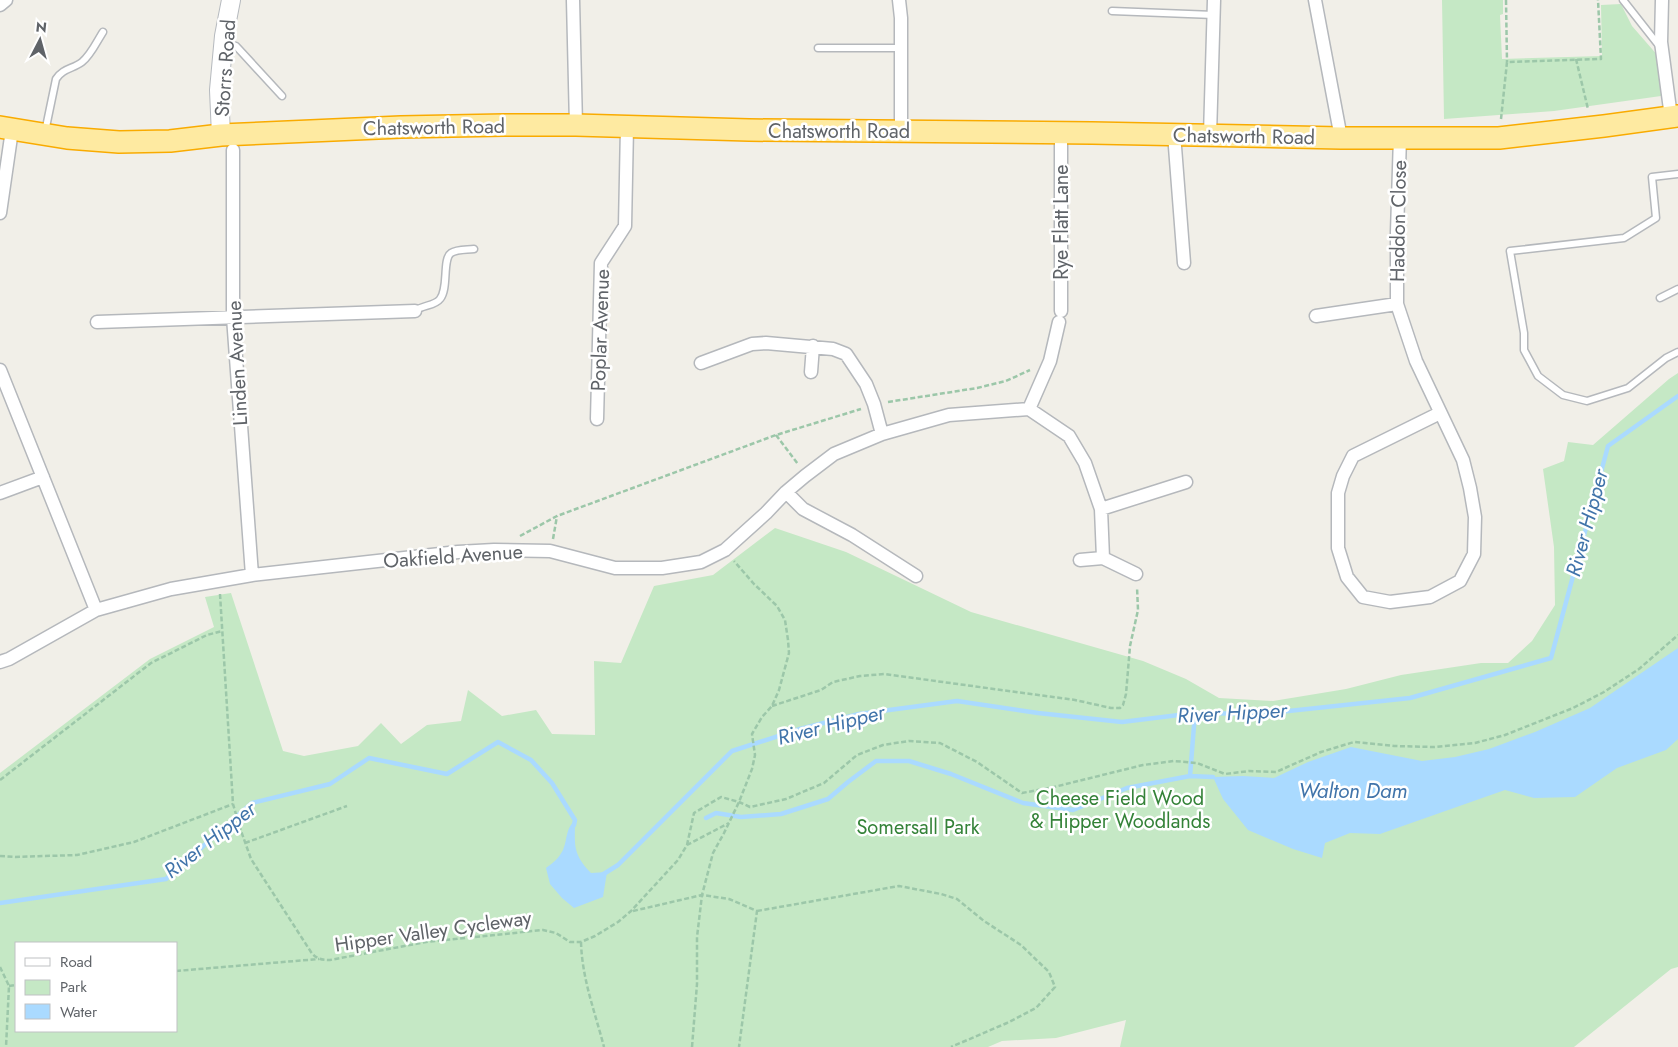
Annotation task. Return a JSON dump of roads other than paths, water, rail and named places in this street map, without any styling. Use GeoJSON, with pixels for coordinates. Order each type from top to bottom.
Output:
{"type":"FeatureCollection","features":[{"type":"Feature","properties":{"kind":"highway","name":"Chatsworth Road"},"geometry":{"type":"LineString","coordinates":[[6,128],[45,135],[119,142],[179,140],[227,143],[401,126],[576,125],[749,130],[1061,132],[1341,138],[1499,138],[1592,128],[1674,116]]}},
{"type":"Feature","properties":{"kind":"main road","name":"Storrs Road"},"geometry":{"type":"LineString","coordinates":[[227,143],[220,90],[223,45],[231,0]]}},
{"type":"Feature","properties":{"kind":"street"},"geometry":{"type":"LineString","coordinates":[[0,5],[6,0]]}},
{"type":"Feature","properties":{"kind":"street"},"geometry":{"type":"LineString","coordinates":[[573,0],[576,125]]}},
{"type":"Feature","properties":{"kind":"street"},"geometry":{"type":"LineString","coordinates":[[898,0],[901,18],[901,131]]}},
{"type":"Feature","properties":{"kind":"street"},"geometry":{"type":"LineString","coordinates":[[1210,135],[1214,0]]}},
{"type":"Feature","properties":{"kind":"street"},"geometry":{"type":"LineString","coordinates":[[1315,0],[1341,138]]}},
{"type":"Feature","properties":{"kind":"street"},"geometry":{"type":"LineString","coordinates":[[1662,0],[1662,50],[1674,116]]}},
{"type":"Feature","properties":{"kind":"street","name":"Poplar Avenue"},"geometry":{"type":"LineString","coordinates":[[597,419],[601,263],[625,226],[626,127]]}},
{"type":"Feature","properties":{"kind":"street"},"geometry":{"type":"LineString","coordinates":[[0,213],[6,128]]}},
{"type":"Feature","properties":{"kind":"street","name":"Rye Flatt Lane"},"geometry":{"type":"LineString","coordinates":[[1029,408],[1050,361],[1060,317],[1061,132]]}},
{"type":"Feature","properties":{"kind":"street"},"geometry":{"type":"LineString","coordinates":[[1174,134],[1184,263]]}},
{"type":"Feature","properties":{"kind":"street","name":"Haddon Close"},"geometry":{"type":"LineString","coordinates":[[1400,138],[1397,304],[1416,361],[1463,460],[1475,517],[1474,554],[1460,581],[1430,597],[1390,602],[1363,597],[1347,577],[1338,548],[1338,493],[1343,476],[1353,456],[1440,413]]}},
{"type":"Feature","properties":{"kind":"street","name":"Linden Avenue"},"geometry":{"type":"LineString","coordinates":[[227,143],[233,317],[252,575]]}},
{"type":"Feature","properties":{"kind":"street","name":"Haddon Close"},"geometry":{"type":"LineString","coordinates":[[1316,316],[1397,304]]}},
{"type":"Feature","properties":{"kind":"street"},"geometry":{"type":"LineString","coordinates":[[97,322],[415,311]]}},
{"type":"Feature","properties":{"kind":"street"},"geometry":{"type":"LineString","coordinates":[[701,363],[752,344],[766,343],[813,346],[846,354],[866,384],[874,404],[882,434]]}},
{"type":"Feature","properties":{"kind":"street"},"geometry":{"type":"LineString","coordinates":[[811,372],[813,346]]}},
{"type":"Feature","properties":{"kind":"street"},"geometry":{"type":"LineString","coordinates":[[0,370],[96,610]]}},
{"type":"Feature","properties":{"kind":"street"},"geometry":{"type":"LineString","coordinates":[[1029,408],[1069,436],[1084,464],[1101,509],[1103,558]]}},
{"type":"Feature","properties":{"kind":"street","name":"Oakfield Avenue"},"geometry":{"type":"LineString","coordinates":[[4,661],[96,610],[171,589],[252,575],[458,552],[494,550],[550,552],[615,568],[662,568],[701,562],[725,550],[766,514],[786,492],[834,454],[882,434],[949,415],[1029,408]]}},
{"type":"Feature","properties":{"kind":"street"},"geometry":{"type":"LineString","coordinates":[[0,493],[42,478]]}},
{"type":"Feature","properties":{"kind":"street"},"geometry":{"type":"LineString","coordinates":[[1101,509],[1186,482]]}},
{"type":"Feature","properties":{"kind":"street"},"geometry":{"type":"LineString","coordinates":[[786,492],[803,509],[852,535],[916,576]]}},
{"type":"Feature","properties":{"kind":"street"},"geometry":{"type":"LineString","coordinates":[[1080,560],[1103,558],[1136,574]]}},
{"type":"Feature","properties":{"kind":"street"},"geometry":{"type":"LineString","coordinates":[[0,671],[4,661]]}},
{"type":"Feature","properties":{"kind":"lane"},"geometry":{"type":"LineString","coordinates":[[1623,0],[1662,50]]}},
{"type":"Feature","properties":{"kind":"lane"},"geometry":{"type":"LineString","coordinates":[[1112,11],[1214,15]]}},
{"type":"Feature","properties":{"kind":"lane"},"geometry":{"type":"LineString","coordinates":[[45,135],[56,79],[63,71],[83,61],[102,32]]}},
{"type":"Feature","properties":{"kind":"lane"},"geometry":{"type":"LineString","coordinates":[[223,45],[236,46],[282,96]]}},
{"type":"Feature","properties":{"kind":"lane"},"geometry":{"type":"LineString","coordinates":[[818,48],[901,48]]}},
{"type":"Feature","properties":{"kind":"lane"},"geometry":{"type":"LineString","coordinates":[[1678,174],[1652,177],[1656,218],[1624,238],[1510,251],[1524,333],[1524,350],[1538,376],[1563,396],[1587,400],[1628,388],[1666,358],[1678,352]]}},
{"type":"Feature","properties":{"kind":"lane"},"geometry":{"type":"LineString","coordinates":[[415,311],[440,299],[445,288],[448,255],[459,250],[474,250]]}},
{"type":"Feature","properties":{"kind":"lane"},"geometry":{"type":"LineString","coordinates":[[1660,298],[1678,289]]}},
{"type":"Feature","properties":{"kind":"water","name":"Walton Dam"},"geometry":{"type":"Polygon","coordinates":[[[1678,648],[1678,739],[1666,750],[1617,768],[1575,797],[1534,798],[1505,790],[1380,834],[1350,833],[1325,843],[1322,858],[1293,849],[1248,830],[1223,799],[1213,777],[1274,778],[1308,762],[1351,747],[1422,761],[1455,757],[1489,749],[1535,732],[1590,708],[1678,648]]]}},
{"type":"Feature","properties":{"kind":"water"},"geometry":{"type":"Polygon","coordinates":[[[575,820],[575,842],[580,860],[591,873],[607,872],[603,897],[574,908],[550,884],[546,868],[561,853],[565,846],[568,831],[575,820]]]}},
{"type":"Feature","properties":{"kind":"waterway","name":"River Hipper"},"geometry":{"type":"LineString","coordinates":[[602,875],[618,865],[732,751],[800,729],[859,714],[957,701],[1038,713],[1122,722],[1195,713],[1260,714],[1410,698],[1551,658],[1608,446],[1678,396]]}},
{"type":"Feature","properties":{"kind":"waterway"},"geometry":{"type":"LineString","coordinates":[[1190,776],[1195,713]]}},
{"type":"Feature","properties":{"kind":"waterway","name":"River Hipper"},"geometry":{"type":"LineString","coordinates":[[0,903],[166,879],[252,803],[330,784],[369,758],[447,774],[498,742],[531,760],[552,783],[575,820],[574,825]]}},
{"type":"Feature","properties":{"kind":"waterway"},"geometry":{"type":"LineString","coordinates":[[706,818],[716,813],[741,817],[781,814],[828,799],[876,761],[909,761],[951,774],[1023,803],[1073,810],[1127,788],[1190,776],[1213,777]]}},
{"type":"Feature","properties":{"kind":"park label","name":"Cheese Field Wood & Hipper Woodlands"},"geometry":{"type":"Point","coordinates":[1120,810]}},
{"type":"Feature","properties":{"kind":"park label","name":"Somersall Park"},"geometry":{"type":"Point","coordinates":[918,827]}}]}
